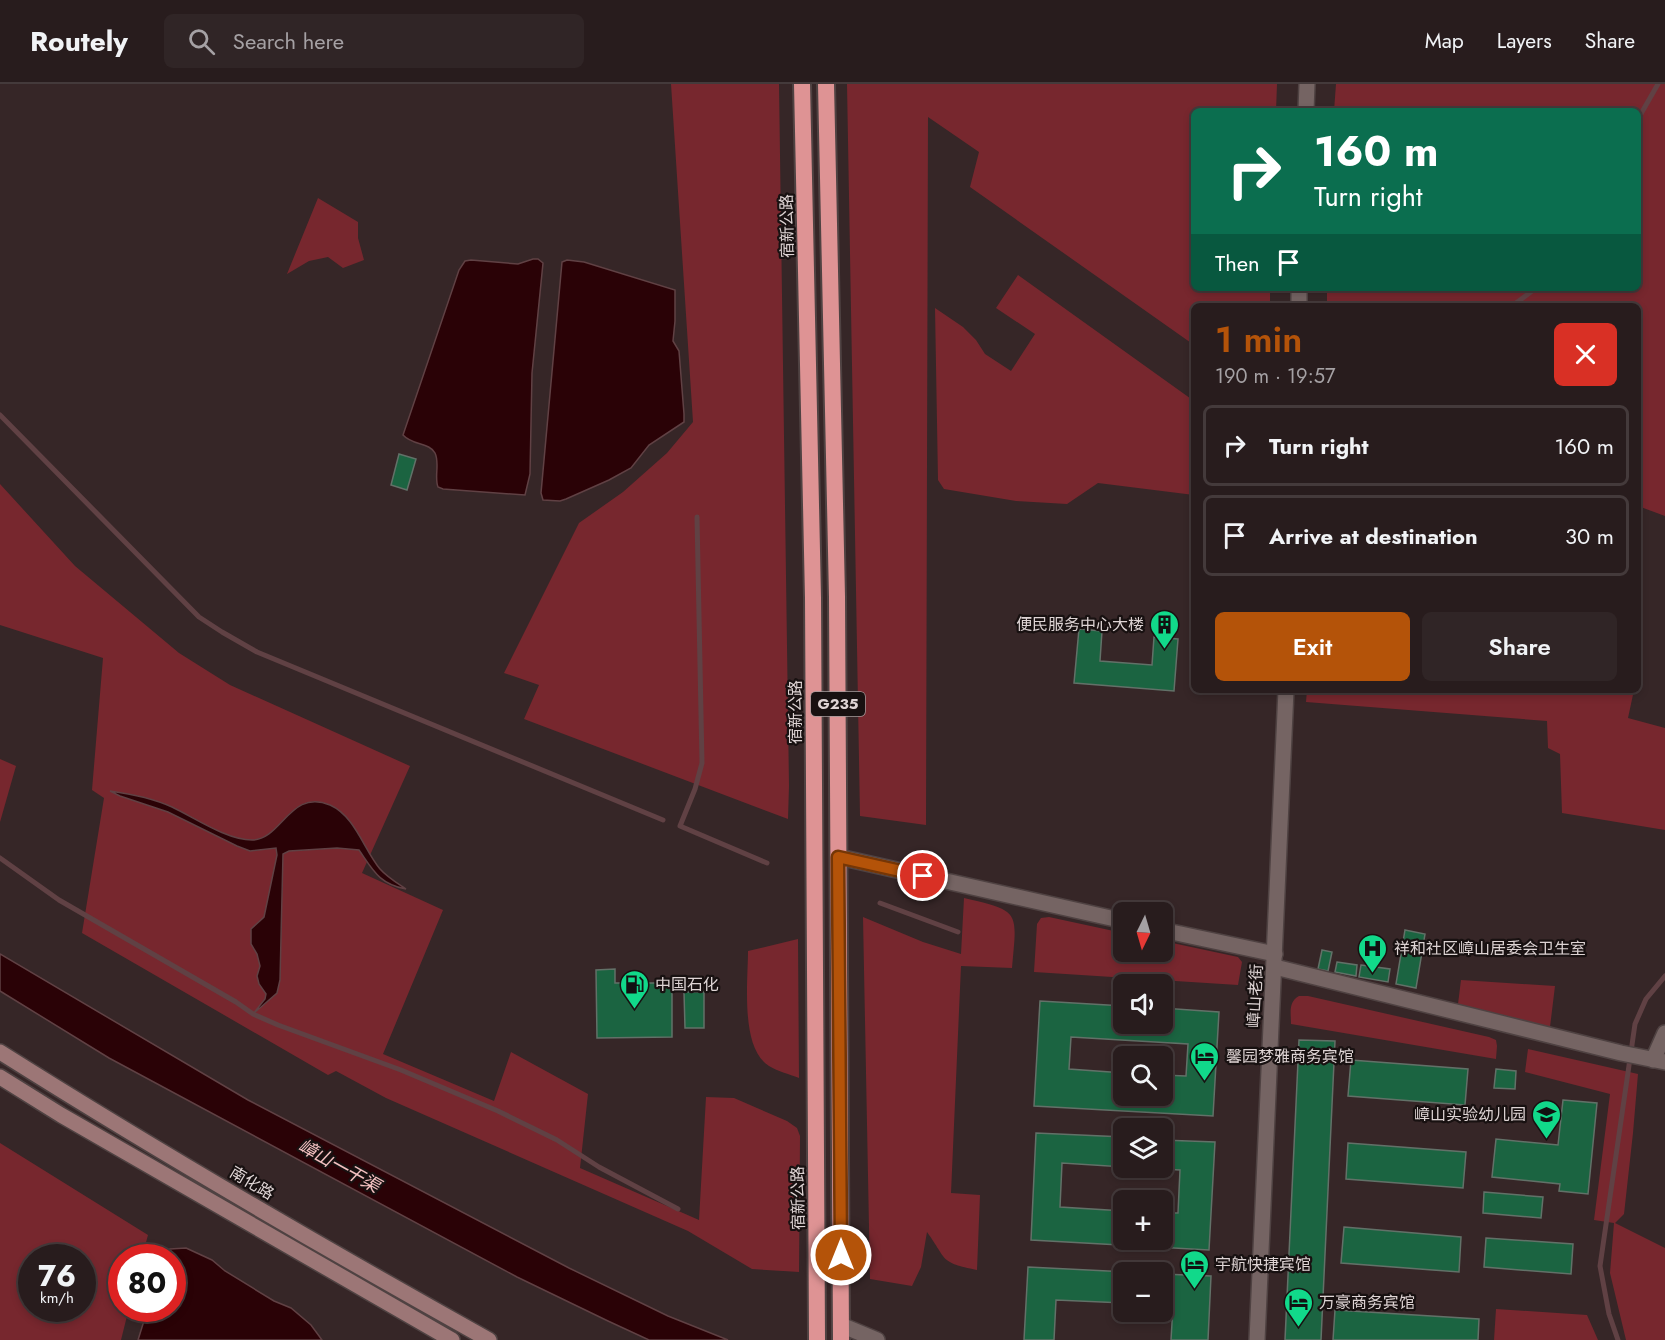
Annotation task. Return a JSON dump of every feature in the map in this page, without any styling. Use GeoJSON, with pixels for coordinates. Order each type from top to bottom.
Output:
{"type":"FeatureCollection","features":[{"type":"Feature","properties":{"kind":"highway","name":"宿新公路"},"geometry":{"type":"LineString","coordinates":[[802,84],[813,598],[817,1332]]}},
{"type":"Feature","properties":{"kind":"highway","name":"G235"},"geometry":{"type":"LineString","coordinates":[[826,84],[837,597],[842,1332]]}},
{"type":"Feature","properties":{"kind":"main road","name":"南化路"},"geometry":{"type":"LineString","coordinates":[[0,1052],[342,1257],[489,1340]]}},
{"type":"Feature","properties":{"kind":"main road"},"geometry":{"type":"LineString","coordinates":[[0,1077],[452,1340]]}},
{"type":"Feature","properties":{"kind":"street"},"geometry":{"type":"LineString","coordinates":[[1305,108],[1306,84]]}},
{"type":"Feature","properties":{"kind":"street","name":"嶂山老街"},"geometry":{"type":"LineString","coordinates":[[1257,1340],[1286,693]]}},
{"type":"Feature","properties":{"kind":"street"},"geometry":{"type":"LineString","coordinates":[[838,857],[1113,919]]}},
{"type":"Feature","properties":{"kind":"street"},"geometry":{"type":"LineString","coordinates":[[1173,933],[1628,1055],[1659,1061],[1665,1033]]}},
{"type":"Feature","properties":{"kind":"street"},"geometry":{"type":"LineString","coordinates":[[842,1332],[877,1340]]}},
{"type":"Feature","properties":{"kind":"shaded area"},"geometry":{"type":"Polygon","coordinates":[[[671,84],[779,84],[788,819],[524,719],[539,685],[504,673],[579,523],[623,492],[667,453],[693,422],[671,84]]]}},
{"type":"Feature","properties":{"kind":"shaded area"},"geometry":{"type":"Polygon","coordinates":[[[847,84],[1277,84],[1276,108],[1191,108],[1191,291],[1270,291],[1270,303],[1191,303],[1191,343],[970,187],[979,152],[928,117],[926,825],[860,816],[847,84]]]}},
{"type":"Feature","properties":{"kind":"shaded area"},"geometry":{"type":"Polygon","coordinates":[[[1336,84],[1665,84],[1665,516],[1641,507],[1641,303],[1327,303],[1327,291],[1641,291],[1641,108],[1334,108],[1336,84]]]}},
{"type":"Feature","properties":{"kind":"shaded area"},"geometry":{"type":"Polygon","coordinates":[[[318,198],[358,222],[358,238],[364,260],[343,268],[328,257],[309,261],[287,274],[318,198]]]}},
{"type":"Feature","properties":{"kind":"shaded area"},"geometry":{"type":"Polygon","coordinates":[[[1018,275],[1191,399],[1191,495],[1098,483],[1067,504],[1016,501],[944,489],[938,480],[935,308],[963,327],[976,340],[985,354],[1011,371],[1035,334],[996,308],[1018,275]]]}},
{"type":"Feature","properties":{"kind":"shaded area"},"geometry":{"type":"Polygon","coordinates":[[[0,484],[75,566],[179,653],[230,685],[410,766],[362,873],[443,910],[383,1054],[494,1101],[511,1052],[588,1094],[580,1168],[699,1220],[706,1097],[734,1098],[787,1121],[797,1128],[800,1136],[799,1272],[752,1269],[688,1231],[386,1098],[336,1071],[328,1075],[82,933],[104,798],[92,790],[103,658],[0,625],[0,484]]]}},
{"type":"Feature","properties":{"kind":"shaded area"},"geometry":{"type":"Polygon","coordinates":[[[1307,693],[1633,693],[1628,718],[1665,728],[1665,830],[1562,813],[1560,754],[1548,748],[1547,721],[1306,702],[1307,693]]]}},
{"type":"Feature","properties":{"kind":"shaded area"},"geometry":{"type":"Polygon","coordinates":[[[0,759],[16,766],[0,822],[0,759]]]}},
{"type":"Feature","properties":{"kind":"shaded area"},"geometry":{"type":"Polygon","coordinates":[[[964,898],[996,906],[1006,911],[1014,924],[1015,935],[1012,968],[961,966],[951,1193],[980,1195],[977,1270],[956,1265],[946,1259],[927,1232],[921,1267],[912,1286],[870,1279],[863,917],[923,942],[961,954],[964,898]]]}},
{"type":"Feature","properties":{"kind":"shaded area"},"geometry":{"type":"Polygon","coordinates":[[[1049,917],[1113,931],[1113,962],[1173,962],[1173,943],[1238,957],[1242,962],[1238,985],[1173,981],[1173,974],[1113,974],[1113,977],[1034,972],[1037,924],[1041,918],[1049,917]]]}},
{"type":"Feature","properties":{"kind":"shaded area"},"geometry":{"type":"Polygon","coordinates":[[[798,939],[799,1078],[772,1068],[760,1057],[753,1045],[747,996],[748,951],[798,939]]]}},
{"type":"Feature","properties":{"kind":"shaded area"},"geometry":{"type":"Polygon","coordinates":[[[1461,980],[1555,986],[1550,1027],[1458,1004],[1461,980]]]}},
{"type":"Feature","properties":{"kind":"shaded area"},"geometry":{"type":"Polygon","coordinates":[[[1299,996],[1308,996],[1489,1037],[1496,1040],[1496,1059],[1291,1024],[1293,1001],[1299,996]]]}},
{"type":"Feature","properties":{"kind":"shaded area"},"geometry":{"type":"Polygon","coordinates":[[[1528,1049],[1638,1074],[1624,1214],[1615,1223],[1665,1248],[1665,1340],[1626,1340],[1610,1273],[1614,1223],[1594,1220],[1610,1094],[1525,1072],[1528,1049]]]}},
{"type":"Feature","properties":{"kind":"shaded area"},"geometry":{"type":"Polygon","coordinates":[[[0,1143],[148,1235],[146,1244],[108,1244],[108,1322],[126,1322],[121,1340],[0,1340],[0,1143]]]}},
{"type":"Feature","properties":{"kind":"shaded area"},"geometry":{"type":"Polygon","coordinates":[[[1496,1309],[1587,1315],[1598,1340],[1494,1340],[1496,1309]]]}},
{"type":"Feature","properties":{"kind":"water"},"geometry":{"type":"Polygon","coordinates":[[[538,259],[543,263],[532,373],[530,474],[525,495],[438,487],[435,453],[429,447],[411,441],[403,435],[459,270],[465,261],[471,260],[518,264],[538,259]]]}},
{"type":"Feature","properties":{"kind":"water"},"geometry":{"type":"Polygon","coordinates":[[[567,260],[584,262],[675,290],[673,341],[679,351],[684,422],[649,445],[631,468],[566,499],[543,500],[541,493],[562,262],[567,260]]]}},
{"type":"Feature","properties":{"kind":"water"},"geometry":{"type":"Polygon","coordinates":[[[110,791],[157,801],[211,828],[242,839],[252,840],[262,838],[271,832],[305,803],[316,802],[330,805],[339,810],[353,825],[380,869],[406,889],[383,880],[359,850],[337,848],[289,851],[283,854],[280,980],[277,993],[253,1014],[265,999],[266,994],[257,976],[260,966],[251,944],[251,929],[264,917],[277,855],[276,848],[250,851],[168,812],[110,791]]]}},
{"type":"Feature","properties":{"kind":"water","name":"嶂山一干渠"},"geometry":{"type":"Polygon","coordinates":[[[0,954],[248,1100],[569,1268],[668,1316],[728,1340],[649,1340],[517,1277],[109,1058],[0,991],[0,954]]]}},
{"type":"Feature","properties":{"kind":"water"},"geometry":{"type":"Polygon","coordinates":[[[186,1248],[212,1260],[225,1271],[274,1301],[291,1308],[311,1325],[322,1340],[138,1340],[144,1322],[186,1322],[186,1248]]]}},
{"type":"Feature","properties":{"kind":"building"},"geometry":{"type":"Polygon","coordinates":[[[399,454],[416,459],[407,490],[391,485],[399,454]]]}},
{"type":"Feature","properties":{"kind":"building","name":"便民服务中心大楼"},"geometry":{"type":"Polygon","coordinates":[[[1079,629],[1102,631],[1100,661],[1152,665],[1154,637],[1178,639],[1174,691],[1074,683],[1079,629]]]}},
{"type":"Feature","properties":{"kind":"building"},"geometry":{"type":"Polygon","coordinates":[[[1405,930],[1425,934],[1416,988],[1396,984],[1405,930]]]}},
{"type":"Feature","properties":{"kind":"building"},"geometry":{"type":"Polygon","coordinates":[[[1322,950],[1332,952],[1328,971],[1318,969],[1322,950]]]}},
{"type":"Feature","properties":{"kind":"building"},"geometry":{"type":"Polygon","coordinates":[[[1337,962],[1357,965],[1356,976],[1335,972],[1337,962]]]}},
{"type":"Feature","properties":{"kind":"building"},"geometry":{"type":"Polygon","coordinates":[[[1361,965],[1390,969],[1388,982],[1359,977],[1361,965]]]}},
{"type":"Feature","properties":{"kind":"building","name":"中国石化"},"geometry":{"type":"Polygon","coordinates":[[[615,969],[615,983],[672,983],[672,1037],[597,1038],[596,970],[615,969]]]}},
{"type":"Feature","properties":{"kind":"building"},"geometry":{"type":"Polygon","coordinates":[[[684,992],[704,992],[704,1028],[685,1028],[684,992]]]}},
{"type":"Feature","properties":{"kind":"building"},"geometry":{"type":"Polygon","coordinates":[[[1040,1001],[1113,1005],[1113,1034],[1173,1034],[1173,1009],[1219,1012],[1213,1116],[1034,1106],[1040,1001]]]}},
{"type":"Feature","properties":{"kind":"building"},"geometry":{"type":"Polygon","coordinates":[[[1299,1040],[1335,1041],[1321,1340],[1285,1340],[1299,1040]]]}},
{"type":"Feature","properties":{"kind":"building"},"geometry":{"type":"Polygon","coordinates":[[[1351,1060],[1468,1069],[1465,1105],[1348,1096],[1351,1060]]]}},
{"type":"Feature","properties":{"kind":"building"},"geometry":{"type":"Polygon","coordinates":[[[1496,1069],[1516,1071],[1515,1089],[1494,1088],[1496,1069]]]}},
{"type":"Feature","properties":{"kind":"building"},"geometry":{"type":"Polygon","coordinates":[[[1563,1100],[1597,1103],[1588,1194],[1559,1191],[1560,1184],[1492,1177],[1496,1139],[1558,1145],[1563,1100]]]}},
{"type":"Feature","properties":{"kind":"building"},"geometry":{"type":"Polygon","coordinates":[[[1036,1133],[1113,1136],[1113,1166],[1062,1163],[1060,1207],[1113,1210],[1113,1245],[1031,1240],[1036,1133]]]}},
{"type":"Feature","properties":{"kind":"building"},"geometry":{"type":"Polygon","coordinates":[[[1173,1140],[1215,1142],[1209,1250],[1173,1248],[1173,1213],[1178,1213],[1180,1170],[1173,1170],[1173,1140]]]}},
{"type":"Feature","properties":{"kind":"building"},"geometry":{"type":"Polygon","coordinates":[[[1348,1143],[1466,1152],[1463,1188],[1346,1179],[1348,1143]]]}},
{"type":"Feature","properties":{"kind":"building"},"geometry":{"type":"Polygon","coordinates":[[[1484,1192],[1543,1197],[1541,1218],[1483,1213],[1484,1192]]]}},
{"type":"Feature","properties":{"kind":"building"},"geometry":{"type":"Polygon","coordinates":[[[1344,1227],[1461,1237],[1459,1272],[1341,1263],[1344,1227]]]}},
{"type":"Feature","properties":{"kind":"building"},"geometry":{"type":"Polygon","coordinates":[[[1486,1238],[1573,1244],[1571,1274],[1484,1267],[1486,1238]]]}},
{"type":"Feature","properties":{"kind":"building"},"geometry":{"type":"Polygon","coordinates":[[[1028,1267],[1113,1271],[1113,1303],[1056,1300],[1054,1340],[1024,1340],[1028,1267]]]}},
{"type":"Feature","properties":{"kind":"building"},"geometry":{"type":"Polygon","coordinates":[[[1173,1274],[1211,1276],[1208,1340],[1171,1340],[1173,1274]]]}},
{"type":"Feature","properties":{"kind":"building"},"geometry":{"type":"Polygon","coordinates":[[[1335,1310],[1479,1319],[1478,1340],[1333,1340],[1335,1310]]]}},
{"type":"Feature","properties":{"kind":"waterway"},"geometry":{"type":"LineString","coordinates":[[1641,114],[1658,84]]}},
{"type":"Feature","properties":{"kind":"waterway"},"geometry":{"type":"LineString","coordinates":[[1516,303],[1532,291]]}},
{"type":"Feature","properties":{"kind":"waterway"},"geometry":{"type":"LineString","coordinates":[[0,415],[199,617],[222,632],[257,652],[663,820]]}},
{"type":"Feature","properties":{"kind":"waterway"},"geometry":{"type":"LineString","coordinates":[[697,517],[702,763],[695,789],[680,826],[767,863]]}},
{"type":"Feature","properties":{"kind":"waterway"},"geometry":{"type":"LineString","coordinates":[[0,858],[59,900],[253,1014],[401,1070],[498,1111],[557,1140],[599,1167],[678,1209]]}},
{"type":"Feature","properties":{"kind":"waterway"},"geometry":{"type":"LineString","coordinates":[[880,903],[958,932]]}},
{"type":"Feature","properties":{"kind":"waterway"},"geometry":{"type":"LineString","coordinates":[[1618,1340],[1609,1314],[1600,1266],[1635,1024],[1646,999],[1665,976]]}},
{"type":"Feature","properties":{"kind":"place","name":"便民服务中心大楼"},"geometry":{"type":"Point","coordinates":[1165,650]}},
{"type":"Feature","properties":{"kind":"place","name":"祥和社区嶂山居委会卫生室"},"geometry":{"type":"Point","coordinates":[1373,974]}},
{"type":"Feature","properties":{"kind":"place","name":"中国石化"},"geometry":{"type":"Point","coordinates":[634,1010]}},
{"type":"Feature","properties":{"kind":"place","name":"馨园梦雅商务宾馆"},"geometry":{"type":"Point","coordinates":[1205,1082]}},
{"type":"Feature","properties":{"kind":"place","name":"嶂山实验幼儿园"},"geometry":{"type":"Point","coordinates":[1547,1140]}},
{"type":"Feature","properties":{"kind":"place","name":"宇航快捷宾馆"},"geometry":{"type":"Point","coordinates":[1194,1290]}},
{"type":"Feature","properties":{"kind":"place","name":"万豪商务宾馆"},"geometry":{"type":"Point","coordinates":[1298,1328]}},
{"type":"Feature","properties":{"kind":"route"},"geometry":{"type":"LineString","coordinates":[[841,1255],[838,857],[923,876]]}}]}
